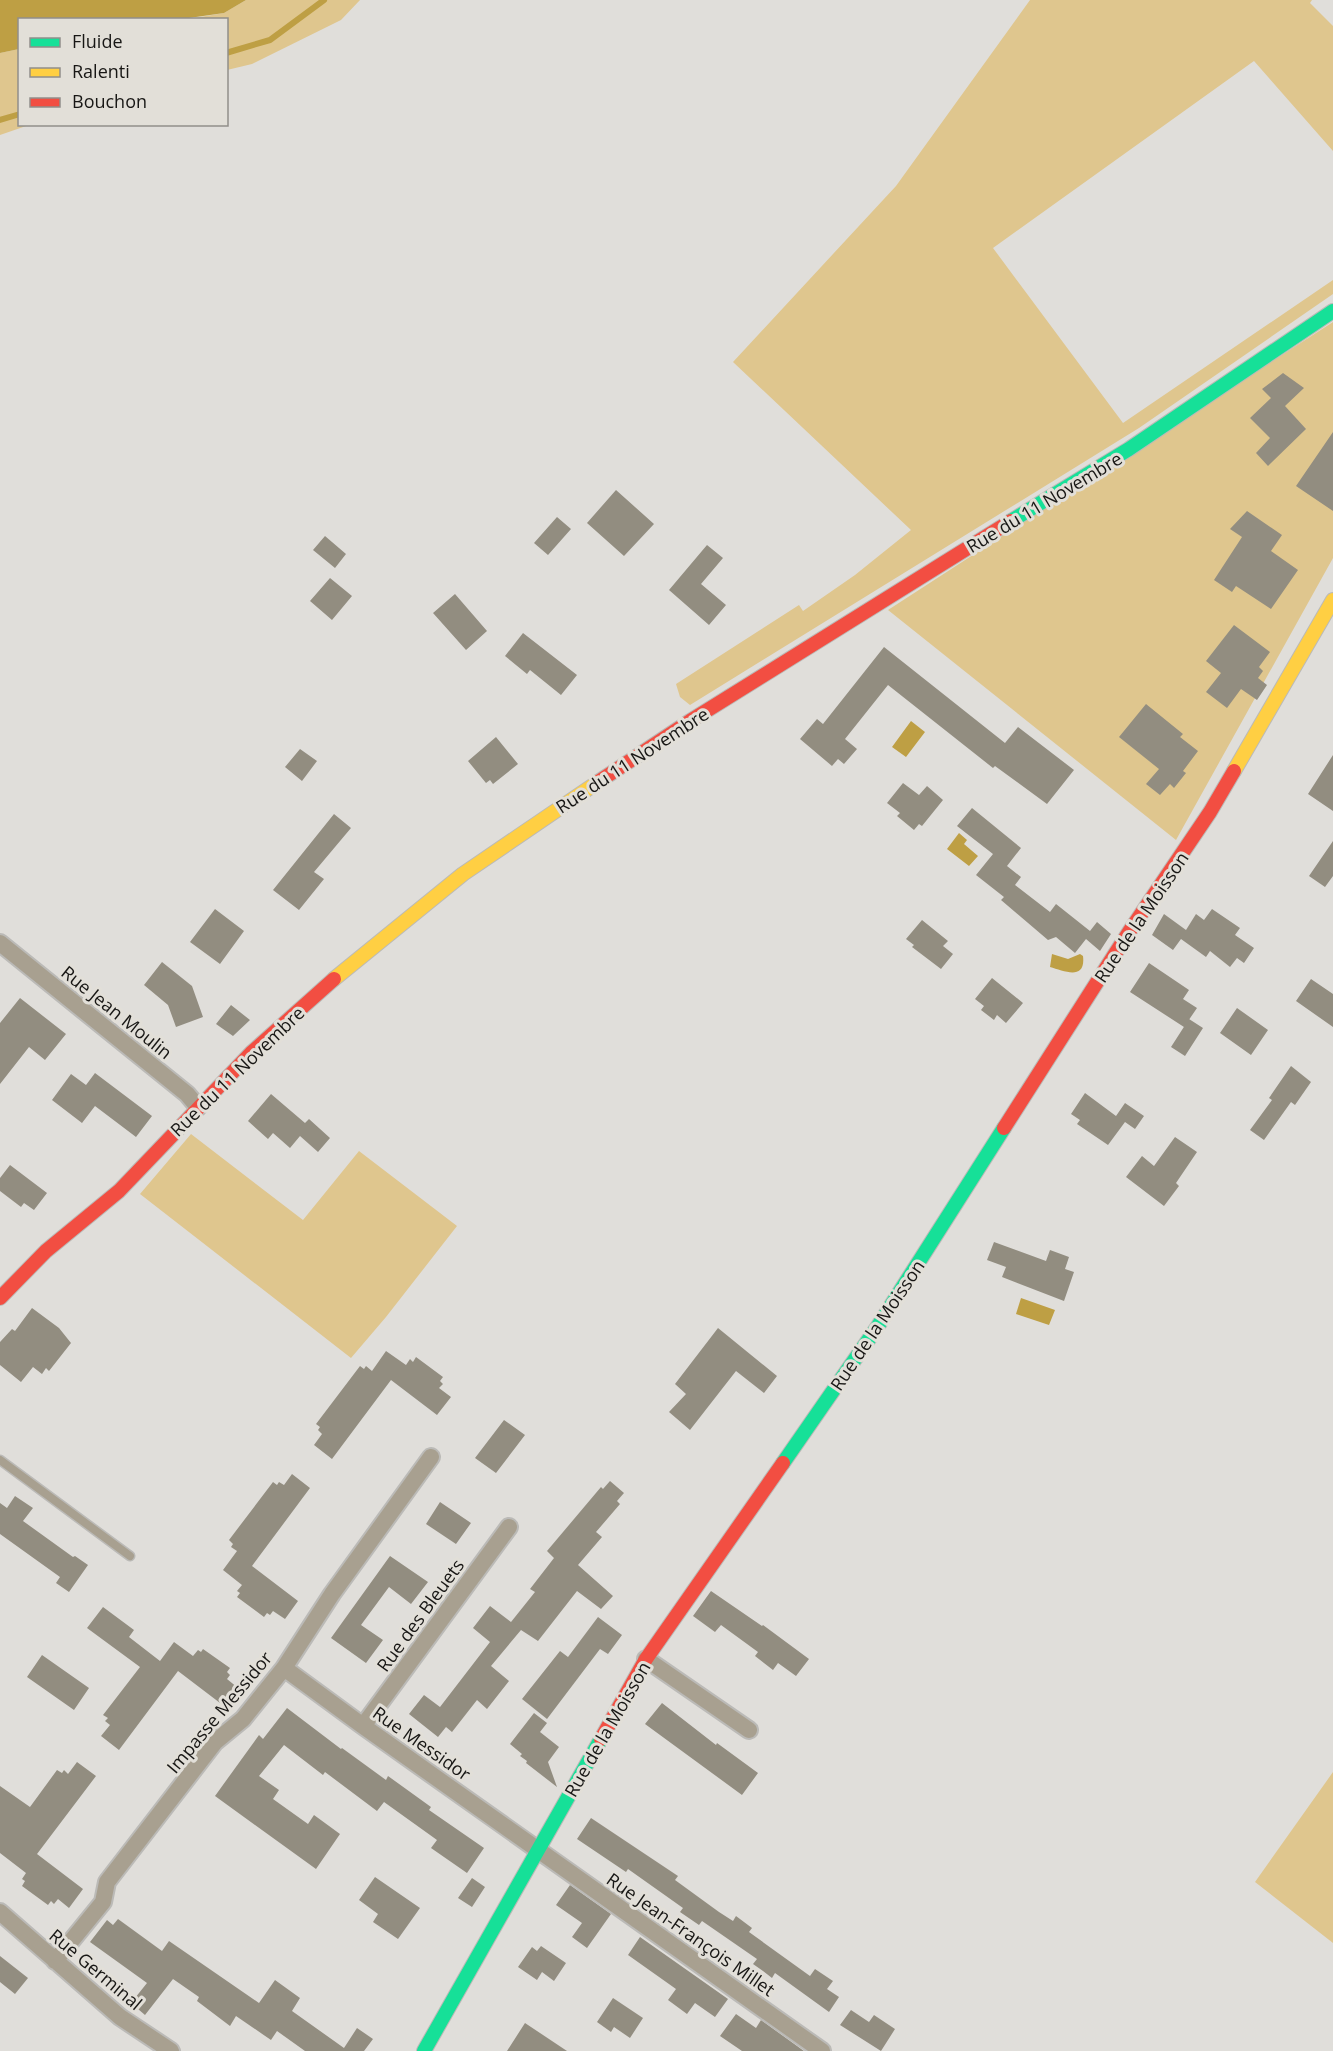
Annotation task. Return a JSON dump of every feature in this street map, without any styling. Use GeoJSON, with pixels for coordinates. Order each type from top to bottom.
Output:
{"type":"FeatureCollection","features":[{"type":"Feature","properties":{"kind":"street","name":"Rue du 11 Novembre"},"geometry":{"type":"LineString","coordinates":[[0,1298],[46,1251],[119,1191],[251,1053],[340,974],[463,873],[700,715],[1129,449],[1333,310]]}},
{"type":"Feature","properties":{"kind":"street","name":"Rue de la Moisson"},"geometry":{"type":"LineString","coordinates":[[423,2051],[646,1659],[878,1326],[1129,932],[1210,812],[1333,600]]}},
{"type":"Feature","properties":{"kind":"street","name":"Rue Jean Moulin"},"geometry":{"type":"LineString","coordinates":[[3,951],[187,1094],[198,1107]]}},
{"type":"Feature","properties":{"kind":"street","name":"Impasse Messidor"},"geometry":{"type":"LineString","coordinates":[[55,1961],[103,1902],[107,1882],[215,1742],[243,1719],[284,1668],[332,1594],[431,1457]]}},
{"type":"Feature","properties":{"kind":"street","name":"Rue des Bleuets"},"geometry":{"type":"LineString","coordinates":[[363,1726],[509,1527]]}},
{"type":"Feature","properties":{"kind":"street"},"geometry":{"type":"LineString","coordinates":[[646,1659],[749,1730]]}},
{"type":"Feature","properties":{"kind":"street","name":"Rue Messidor"},"geometry":{"type":"LineString","coordinates":[[284,1668],[538,1849]]}},
{"type":"Feature","properties":{"kind":"street","name":"Rue Jean-François Millet"},"geometry":{"type":"LineString","coordinates":[[538,1849],[822,2051]]}},
{"type":"Feature","properties":{"kind":"street","name":"Rue Germinal"},"geometry":{"type":"LineString","coordinates":[[0,1912],[120,2018],[171,2051]]}},
{"type":"Feature","properties":{"kind":"lane"},"geometry":{"type":"LineString","coordinates":[[0,1460],[130,1556]]}},
{"type":"Feature","properties":{"kind":"shaded area"},"geometry":{"type":"Polygon","coordinates":[[[0,0],[246,0],[224,13],[189,18],[18,18],[18,49],[0,53],[0,0]]]}},
{"type":"Feature","properties":{"kind":"shaded area"},"geometry":{"type":"Polygon","coordinates":[[[246,0],[360,0],[341,20],[252,64],[228,70],[228,18],[194,18],[224,13],[246,0]]]}},
{"type":"Feature","properties":{"kind":"shaded area"},"geometry":{"type":"Polygon","coordinates":[[[1030,0],[1312,0],[1310,3],[1333,26],[1333,151],[1254,61],[993,248],[1123,423],[1333,280],[1333,294],[1139,428],[690,705],[680,697],[676,684],[799,605],[803,611],[855,575],[911,530],[733,362],[896,186],[1030,0]]]}},
{"type":"Feature","properties":{"kind":"shaded area"},"geometry":{"type":"Polygon","coordinates":[[[18,49],[18,126],[26,126],[0,135],[0,53],[18,49]]]}},
{"type":"Feature","properties":{"kind":"shaded area"},"geometry":{"type":"Polygon","coordinates":[[[1333,322],[1333,558],[1176,840],[888,610],[1333,322]]]}},
{"type":"Feature","properties":{"kind":"shaded area"},"geometry":{"type":"Polygon","coordinates":[[[911,721],[925,732],[906,757],[892,747],[911,721]]]}},
{"type":"Feature","properties":{"kind":"shaded area"},"geometry":{"type":"Polygon","coordinates":[[[959,833],[967,840],[964,844],[978,856],[969,866],[947,849],[959,833]]]}},
{"type":"Feature","properties":{"kind":"shaded area"},"geometry":{"type":"Polygon","coordinates":[[[1052,954],[1068,959],[1080,954],[1083,956],[1081,969],[1073,972],[1050,967],[1052,954]]]}},
{"type":"Feature","properties":{"kind":"shaded area"},"geometry":{"type":"Polygon","coordinates":[[[191,1134],[303,1220],[359,1151],[457,1226],[351,1358],[140,1194],[191,1134]]]}},
{"type":"Feature","properties":{"kind":"shaded area"},"geometry":{"type":"Polygon","coordinates":[[[1021,1298],[1055,1310],[1049,1325],[1016,1314],[1021,1298]]]}},
{"type":"Feature","properties":{"kind":"shaded area"},"geometry":{"type":"Polygon","coordinates":[[[1333,1772],[1333,1943],[1255,1882],[1333,1772]]]}},
{"type":"Feature","properties":{"kind":"building"},"geometry":{"type":"Polygon","coordinates":[[[1283,373],[1304,388],[1285,406],[1306,429],[1268,466],[1256,453],[1270,438],[1250,418],[1271,398],[1262,389],[1283,373]]]}},
{"type":"Feature","properties":{"kind":"building"},"geometry":{"type":"Polygon","coordinates":[[[1333,432],[1333,511],[1296,486],[1333,432]]]}},
{"type":"Feature","properties":{"kind":"building"},"geometry":{"type":"Polygon","coordinates":[[[616,490],[654,524],[624,556],[587,523],[616,490]]]}},
{"type":"Feature","properties":{"kind":"building"},"geometry":{"type":"Polygon","coordinates":[[[1247,511],[1282,535],[1271,551],[1298,570],[1271,609],[1236,586],[1232,592],[1214,580],[1242,537],[1230,529],[1247,511]]]}},
{"type":"Feature","properties":{"kind":"building"},"geometry":{"type":"Polygon","coordinates":[[[557,517],[571,529],[548,555],[534,543],[557,517]]]}},
{"type":"Feature","properties":{"kind":"building"},"geometry":{"type":"Polygon","coordinates":[[[325,536],[346,554],[335,568],[313,550],[325,536]]]}},
{"type":"Feature","properties":{"kind":"building"},"geometry":{"type":"Polygon","coordinates":[[[707,545],[723,558],[701,584],[726,605],[709,625],[669,590],[707,545]]]}},
{"type":"Feature","properties":{"kind":"building"},"geometry":{"type":"Polygon","coordinates":[[[330,578],[352,596],[332,620],[310,601],[330,578]]]}},
{"type":"Feature","properties":{"kind":"building"},"geometry":{"type":"Polygon","coordinates":[[[455,594],[487,631],[466,650],[433,613],[455,594]]]}},
{"type":"Feature","properties":{"kind":"building"},"geometry":{"type":"Polygon","coordinates":[[[1234,625],[1270,652],[1259,667],[1263,671],[1258,678],[1267,685],[1257,700],[1241,689],[1227,708],[1206,692],[1221,673],[1206,661],[1234,625]]]}},
{"type":"Feature","properties":{"kind":"building"},"geometry":{"type":"Polygon","coordinates":[[[523,633],[577,675],[561,695],[530,670],[527,674],[505,656],[523,633]]]}},
{"type":"Feature","properties":{"kind":"building"},"geometry":{"type":"Polygon","coordinates":[[[884,647],[1005,743],[1018,727],[1074,770],[1047,804],[995,766],[993,768],[888,685],[845,739],[857,749],[844,764],[838,759],[832,766],[800,739],[817,719],[823,724],[884,647]]]}},
{"type":"Feature","properties":{"kind":"building"},"geometry":{"type":"Polygon","coordinates":[[[1146,704],[1183,734],[1180,737],[1198,751],[1183,771],[1186,773],[1174,788],[1170,784],[1160,795],[1146,784],[1159,769],[1119,737],[1146,704]]]}},
{"type":"Feature","properties":{"kind":"building"},"geometry":{"type":"Polygon","coordinates":[[[496,737],[518,764],[493,784],[490,780],[486,783],[468,761],[496,737]]]}},
{"type":"Feature","properties":{"kind":"building"},"geometry":{"type":"Polygon","coordinates":[[[300,749],[317,761],[302,781],[285,767],[300,749]]]}},
{"type":"Feature","properties":{"kind":"building"},"geometry":{"type":"Polygon","coordinates":[[[1333,755],[1333,811],[1308,794],[1333,755]]]}},
{"type":"Feature","properties":{"kind":"building"},"geometry":{"type":"Polygon","coordinates":[[[903,783],[919,795],[927,786],[943,800],[922,826],[919,824],[914,830],[897,816],[900,813],[887,803],[903,783]]]}},
{"type":"Feature","properties":{"kind":"building"},"geometry":{"type":"Polygon","coordinates":[[[972,808],[1021,848],[1007,866],[1021,877],[1015,885],[1050,912],[1056,904],[1090,931],[1097,922],[1111,934],[1100,951],[1086,939],[1075,953],[1056,937],[1048,940],[1001,900],[1004,897],[976,875],[993,854],[957,826],[972,808]]]}},
{"type":"Feature","properties":{"kind":"building"},"geometry":{"type":"Polygon","coordinates":[[[334,814],[351,828],[314,872],[324,879],[299,910],[273,890],[334,814]]]}},
{"type":"Feature","properties":{"kind":"building"},"geometry":{"type":"Polygon","coordinates":[[[1333,841],[1333,876],[1325,887],[1309,876],[1333,841]]]}},
{"type":"Feature","properties":{"kind":"building"},"geometry":{"type":"Polygon","coordinates":[[[215,909],[244,931],[220,964],[190,942],[215,909]]]}},
{"type":"Feature","properties":{"kind":"building"},"geometry":{"type":"Polygon","coordinates":[[[1212,909],[1240,928],[1235,935],[1254,948],[1244,963],[1237,958],[1230,967],[1210,951],[1206,957],[1181,939],[1173,950],[1152,935],[1164,914],[1186,930],[1196,914],[1204,920],[1212,909]]]}},
{"type":"Feature","properties":{"kind":"building"},"geometry":{"type":"Polygon","coordinates":[[[922,920],[948,941],[943,946],[953,954],[941,969],[912,947],[914,945],[906,939],[922,920]]]}},
{"type":"Feature","properties":{"kind":"building"},"geometry":{"type":"Polygon","coordinates":[[[162,962],[192,986],[203,1017],[176,1027],[168,1005],[144,985],[162,962]]]}},
{"type":"Feature","properties":{"kind":"building"},"geometry":{"type":"Polygon","coordinates":[[[1149,963],[1189,990],[1183,999],[1197,1008],[1184,1027],[1130,992],[1149,963]]]}},
{"type":"Feature","properties":{"kind":"building"},"geometry":{"type":"Polygon","coordinates":[[[992,978],[1023,1003],[1006,1023],[997,1015],[994,1020],[981,1010],[984,1006],[975,999],[992,978]]]}},
{"type":"Feature","properties":{"kind":"building"},"geometry":{"type":"Polygon","coordinates":[[[1311,979],[1333,994],[1333,1027],[1296,1001],[1311,979]]]}},
{"type":"Feature","properties":{"kind":"building"},"geometry":{"type":"Polygon","coordinates":[[[20,998],[66,1034],[45,1060],[29,1047],[0,1084],[0,1023],[20,998]]]}},
{"type":"Feature","properties":{"kind":"building"},"geometry":{"type":"Polygon","coordinates":[[[231,1005],[250,1020],[233,1036],[216,1024],[231,1005]]]}},
{"type":"Feature","properties":{"kind":"building"},"geometry":{"type":"Polygon","coordinates":[[[1237,1008],[1268,1030],[1251,1055],[1220,1033],[1237,1008]]]}},
{"type":"Feature","properties":{"kind":"building"},"geometry":{"type":"Polygon","coordinates":[[[1189,1019],[1203,1028],[1185,1056],[1171,1047],[1189,1019]]]}},
{"type":"Feature","properties":{"kind":"building"},"geometry":{"type":"Polygon","coordinates":[[[1291,1066],[1311,1082],[1295,1105],[1291,1102],[1264,1140],[1250,1130],[1272,1100],[1269,1098],[1291,1066]]]}},
{"type":"Feature","properties":{"kind":"building"},"geometry":{"type":"Polygon","coordinates":[[[95,1073],[152,1116],[136,1137],[95,1106],[82,1123],[52,1100],[71,1074],[86,1085],[95,1073]]]}},
{"type":"Feature","properties":{"kind":"building"},"geometry":{"type":"Polygon","coordinates":[[[1085,1093],[1116,1116],[1125,1103],[1144,1116],[1135,1129],[1125,1122],[1108,1145],[1077,1124],[1080,1120],[1071,1114],[1085,1093]]]}},
{"type":"Feature","properties":{"kind":"building"},"geometry":{"type":"Polygon","coordinates":[[[271,1094],[305,1123],[309,1119],[330,1138],[318,1152],[300,1136],[290,1148],[273,1133],[268,1139],[248,1121],[271,1094]]]}},
{"type":"Feature","properties":{"kind":"building"},"geometry":{"type":"Polygon","coordinates":[[[1175,1137],[1197,1152],[1176,1183],[1179,1186],[1164,1206],[1126,1177],[1142,1156],[1154,1166],[1175,1137]]]}},
{"type":"Feature","properties":{"kind":"building"},"geometry":{"type":"Polygon","coordinates":[[[10,1165],[47,1193],[34,1210],[24,1203],[21,1207],[0,1191],[0,1178],[10,1165]]]}},
{"type":"Feature","properties":{"kind":"building"},"geometry":{"type":"Polygon","coordinates":[[[994,1242],[1046,1261],[1050,1250],[1069,1257],[1065,1269],[1074,1272],[1064,1301],[1002,1277],[1006,1267],[987,1260],[994,1242]]]}},
{"type":"Feature","properties":{"kind":"building"},"geometry":{"type":"Polygon","coordinates":[[[32,1308],[59,1328],[71,1343],[49,1371],[46,1368],[42,1374],[33,1367],[21,1382],[0,1365],[0,1342],[12,1329],[15,1331],[32,1308]]]}},
{"type":"Feature","properties":{"kind":"building"},"geometry":{"type":"Polygon","coordinates":[[[718,1328],[777,1376],[764,1393],[736,1371],[690,1430],[669,1412],[686,1394],[675,1384],[718,1328]]]}},
{"type":"Feature","properties":{"kind":"building"},"geometry":{"type":"Polygon","coordinates":[[[386,1351],[406,1365],[410,1359],[413,1362],[416,1357],[443,1377],[440,1381],[443,1384],[439,1388],[451,1397],[437,1415],[391,1380],[332,1459],[314,1445],[322,1434],[318,1430],[320,1427],[316,1424],[360,1366],[364,1369],[366,1366],[372,1371],[386,1351]]]}},
{"type":"Feature","properties":{"kind":"building"},"geometry":{"type":"Polygon","coordinates":[[[504,1420],[525,1435],[496,1473],[475,1458],[504,1420]]]}},
{"type":"Feature","properties":{"kind":"building"},"geometry":{"type":"Polygon","coordinates":[[[292,1474],[310,1488],[252,1566],[298,1601],[285,1619],[273,1611],[264,1617],[237,1597],[240,1593],[237,1591],[242,1585],[223,1570],[237,1551],[231,1547],[233,1544],[229,1540],[273,1482],[277,1485],[279,1482],[284,1485],[292,1474]]]}},
{"type":"Feature","properties":{"kind":"building"},"geometry":{"type":"Polygon","coordinates":[[[610,1481],[624,1493],[617,1501],[620,1504],[596,1532],[602,1537],[578,1565],[613,1596],[601,1609],[577,1591],[538,1641],[521,1630],[491,1666],[509,1681],[487,1709],[477,1700],[452,1732],[446,1727],[438,1737],[409,1714],[424,1695],[440,1707],[490,1642],[473,1628],[490,1606],[511,1622],[535,1592],[530,1589],[554,1558],[547,1551],[601,1487],[603,1489],[610,1481]]]}},
{"type":"Feature","properties":{"kind":"building"},"geometry":{"type":"Polygon","coordinates":[[[15,1496],[33,1508],[23,1521],[88,1565],[69,1592],[56,1583],[60,1577],[0,1534],[0,1503],[7,1508],[15,1496]]]}},
{"type":"Feature","properties":{"kind":"building"},"geometry":{"type":"Polygon","coordinates":[[[440,1502],[471,1523],[456,1544],[426,1524],[440,1502]]]}},
{"type":"Feature","properties":{"kind":"building"},"geometry":{"type":"Polygon","coordinates":[[[390,1556],[428,1582],[411,1604],[389,1587],[361,1625],[383,1640],[366,1663],[331,1638],[390,1556]]]}},
{"type":"Feature","properties":{"kind":"building"},"geometry":{"type":"Polygon","coordinates":[[[711,1591],[809,1659],[796,1676],[778,1663],[773,1670],[755,1656],[758,1652],[721,1625],[715,1632],[693,1616],[711,1591]]]}},
{"type":"Feature","properties":{"kind":"building"},"geometry":{"type":"Polygon","coordinates":[[[103,1607],[134,1630],[129,1637],[160,1661],[174,1642],[193,1656],[198,1650],[201,1652],[203,1649],[230,1668],[227,1672],[230,1675],[227,1679],[238,1688],[224,1706],[178,1671],[119,1750],[101,1736],[110,1725],[105,1721],[108,1718],[103,1715],[140,1667],[87,1628],[103,1607]]]}},
{"type":"Feature","properties":{"kind":"building"},"geometry":{"type":"Polygon","coordinates":[[[598,1617],[622,1635],[608,1654],[600,1649],[547,1719],[522,1699],[560,1651],[568,1657],[598,1617]]]}},
{"type":"Feature","properties":{"kind":"building"},"geometry":{"type":"Polygon","coordinates":[[[42,1655],[89,1688],[74,1710],[27,1677],[42,1655]]]}},
{"type":"Feature","properties":{"kind":"building"},"geometry":{"type":"Polygon","coordinates":[[[662,1703],[716,1745],[717,1743],[758,1773],[742,1795],[645,1724],[662,1703]]]}},
{"type":"Feature","properties":{"kind":"building"},"geometry":{"type":"Polygon","coordinates":[[[287,1708],[386,1780],[388,1776],[431,1807],[429,1810],[484,1848],[467,1873],[431,1848],[437,1840],[384,1802],[377,1811],[325,1772],[323,1775],[284,1745],[259,1776],[279,1790],[273,1799],[308,1824],[314,1815],[340,1834],[316,1869],[215,1796],[259,1735],[263,1739],[287,1708]]]}},
{"type":"Feature","properties":{"kind":"building"},"geometry":{"type":"Polygon","coordinates":[[[534,1713],[547,1723],[540,1732],[559,1747],[548,1762],[557,1787],[526,1763],[527,1761],[520,1756],[522,1754],[510,1744],[534,1713]]]}},
{"type":"Feature","properties":{"kind":"building"},"geometry":{"type":"Polygon","coordinates":[[[77,1762],[96,1776],[37,1854],[83,1889],[69,1908],[58,1899],[54,1904],[51,1901],[48,1905],[22,1886],[25,1881],[22,1879],[26,1873],[0,1853],[0,1786],[30,1807],[57,1770],[62,1773],[64,1770],[68,1774],[77,1762]]]}},
{"type":"Feature","properties":{"kind":"building"},"geometry":{"type":"Polygon","coordinates":[[[591,1818],[678,1876],[675,1880],[719,1912],[733,1921],[736,1916],[752,1928],[749,1932],[810,1976],[815,1969],[833,1981],[827,1989],[839,1997],[829,2012],[775,1973],[772,1978],[753,1964],[757,1959],[702,1921],[699,1925],[680,1912],[683,1908],[628,1869],[626,1872],[577,1839],[591,1818]]]}},
{"type":"Feature","properties":{"kind":"building"},"geometry":{"type":"Polygon","coordinates":[[[375,1877],[420,1908],[398,1939],[373,1922],[378,1914],[359,1900],[375,1877]]]}},
{"type":"Feature","properties":{"kind":"building"},"geometry":{"type":"Polygon","coordinates":[[[472,1878],[485,1887],[472,1907],[458,1898],[472,1878]]]}},
{"type":"Feature","properties":{"kind":"building"},"geometry":{"type":"Polygon","coordinates":[[[570,1885],[611,1914],[587,1948],[572,1937],[582,1923],[556,1905],[570,1885]]]}},
{"type":"Feature","properties":{"kind":"building"},"geometry":{"type":"Polygon","coordinates":[[[118,1919],[162,1951],[169,1941],[259,2003],[275,1980],[300,1998],[292,2011],[344,2048],[357,2028],[373,2039],[364,2051],[305,2051],[277,2031],[271,2040],[236,2016],[230,2026],[197,2001],[199,1997],[173,1979],[145,2015],[131,2003],[147,1983],[90,1942],[107,1920],[113,1925],[118,1919]]]}},
{"type":"Feature","properties":{"kind":"building"},"geometry":{"type":"Polygon","coordinates":[[[640,1937],[728,1999],[715,2017],[695,2003],[687,2014],[668,2000],[676,1989],[628,1955],[640,1937]]]}},
{"type":"Feature","properties":{"kind":"building"},"geometry":{"type":"Polygon","coordinates":[[[541,1946],[566,1963],[554,1981],[542,1972],[537,1980],[518,1967],[532,1947],[537,1951],[541,1946]]]}},
{"type":"Feature","properties":{"kind":"building"},"geometry":{"type":"Polygon","coordinates":[[[0,1956],[28,1978],[15,1994],[0,1982],[0,1956]]]}},
{"type":"Feature","properties":{"kind":"building"},"geometry":{"type":"Polygon","coordinates":[[[613,1998],[643,2018],[630,2038],[614,2027],[611,2032],[597,2022],[613,1998]]]}},
{"type":"Feature","properties":{"kind":"building"},"geometry":{"type":"Polygon","coordinates":[[[851,2010],[869,2022],[874,2015],[895,2029],[881,2051],[840,2025],[851,2010]]]}},
{"type":"Feature","properties":{"kind":"building"},"geometry":{"type":"Polygon","coordinates":[[[736,2014],[756,2028],[761,2020],[804,2051],[742,2051],[720,2036],[736,2014]]]}},
{"type":"Feature","properties":{"kind":"building"},"geometry":{"type":"Polygon","coordinates":[[[525,2023],[567,2051],[507,2051],[525,2023]]]}},
{"type":"Feature","properties":{"kind":"waterway"},"geometry":{"type":"LineString","coordinates":[[228,52],[270,40],[324,0]]}},
{"type":"Feature","properties":{"kind":"waterway"},"geometry":{"type":"LineString","coordinates":[[0,120],[18,115]]}},
{"type":"Feature","properties":{"kind":"traffic: fast"},"geometry":{"type":"LineString","coordinates":[[1011,521],[1129,449],[1333,311]]}},
{"type":"Feature","properties":{"kind":"traffic: fast"},"geometry":{"type":"LineString","coordinates":[[783,1463],[878,1326],[1004,1128]]}},
{"type":"Feature","properties":{"kind":"traffic: fast"},"geometry":{"type":"LineString","coordinates":[[424,2051],[601,1739]]}},
{"type":"Feature","properties":{"kind":"traffic: slow"},"geometry":{"type":"LineString","coordinates":[[1234,771],[1333,600]]}},
{"type":"Feature","properties":{"kind":"traffic: slow"},"geometry":{"type":"LineString","coordinates":[[334,979],[463,874],[598,782]]}},
{"type":"Feature","properties":{"kind":"traffic: jam"},"geometry":{"type":"LineString","coordinates":[[598,782],[690,721],[1011,521]]}},
{"type":"Feature","properties":{"kind":"traffic: jam"},"geometry":{"type":"LineString","coordinates":[[1004,1128],[1129,932],[1210,812],[1234,771]]}},
{"type":"Feature","properties":{"kind":"traffic: jam"},"geometry":{"type":"LineString","coordinates":[[0,1298],[46,1251],[119,1191],[251,1053],[334,979]]}},
{"type":"Feature","properties":{"kind":"traffic: jam"},"geometry":{"type":"LineString","coordinates":[[601,1739],[646,1659],[783,1463]]}}]}
